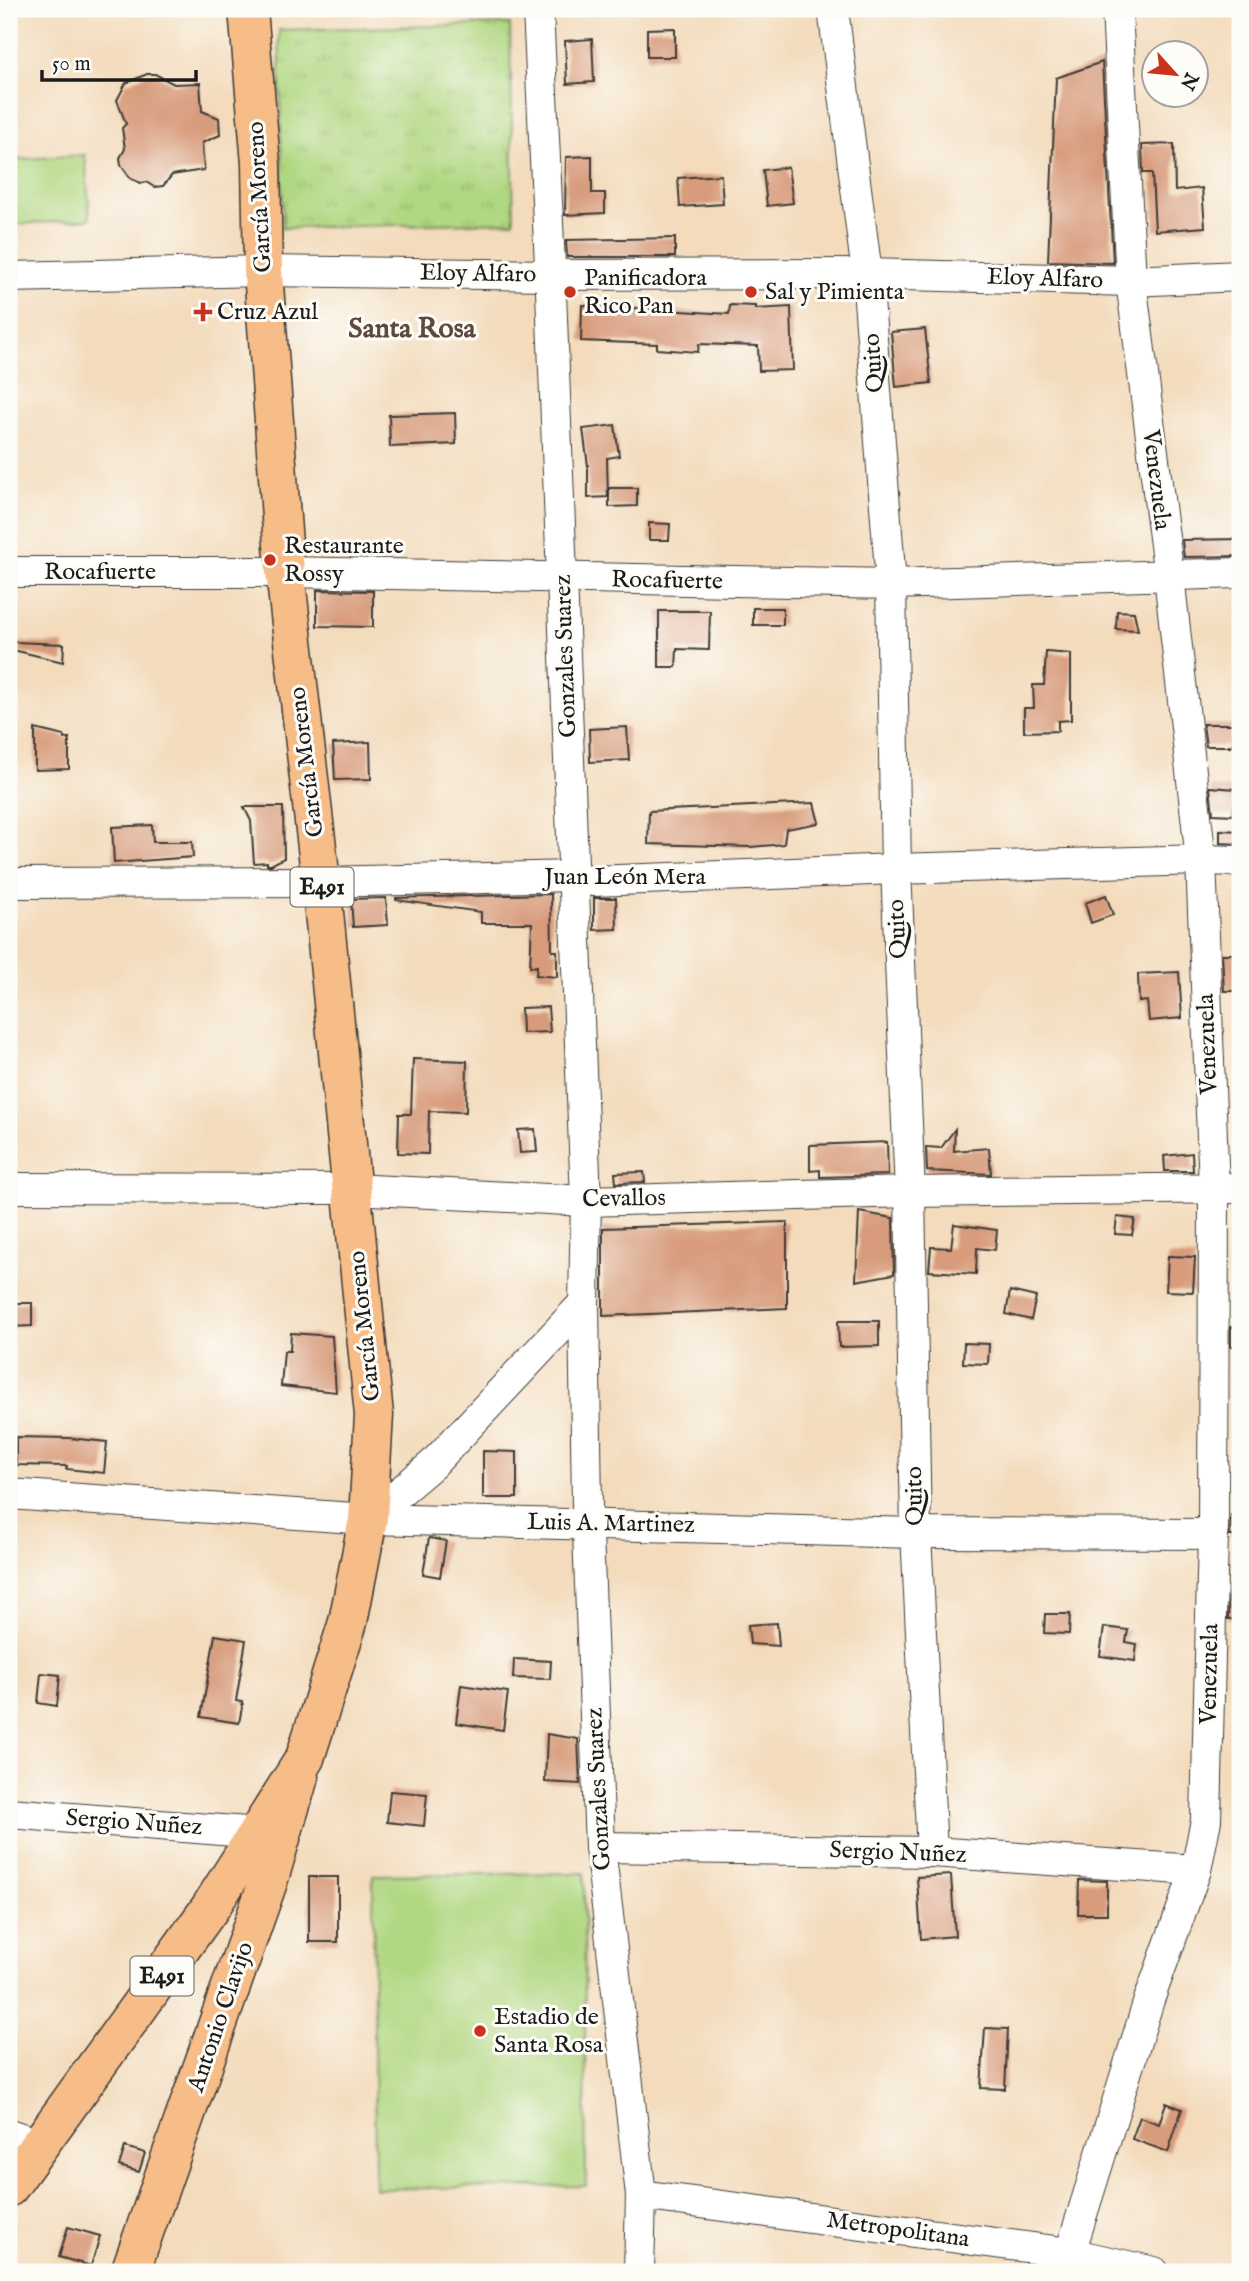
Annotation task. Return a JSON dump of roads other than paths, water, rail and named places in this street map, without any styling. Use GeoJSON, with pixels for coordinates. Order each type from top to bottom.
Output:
{"type":"FeatureCollection","features":[{"type":"Feature","properties":{"kind":"main road","name":"García Moreno"},"geometry":{"type":"LineString","coordinates":[[248,9],[261,164],[263,271],[285,572],[321,882],[374,1415],[368,1519],[348,1622],[305,1758]]}},
{"type":"Feature","properties":{"kind":"main road","name":"E491"},"geometry":{"type":"LineString","coordinates":[[9,2187],[23,2139],[121,2034],[210,1909],[305,1758]]}},
{"type":"Feature","properties":{"kind":"main road","name":"Antonio Clavijo"},"geometry":{"type":"LineString","coordinates":[[130,2272],[268,1882],[305,1758]]}},
{"type":"Feature","properties":{"kind":"street","name":"Gonzales Suarez"},"geometry":{"type":"LineString","coordinates":[[538,9],[551,275],[586,1201],[584,1303],[588,1524],[600,1847],[641,2195],[639,2272]]}},
{"type":"Feature","properties":{"kind":"street","name":"Quito"},"geometry":{"type":"LineString","coordinates":[[833,9],[867,274],[891,584],[895,869],[910,1192],[916,1533],[932,1852]]}},
{"type":"Feature","properties":{"kind":"street","name":"Venezuela"},"geometry":{"type":"LineString","coordinates":[[1068,2262],[1150,2000],[1196,1870],[1206,1820],[1213,1534],[1227,1188],[1202,860],[1131,281],[1116,9]]}},
{"type":"Feature","properties":{"kind":"street","name":"Eloy Alfaro"},"geometry":{"type":"LineString","coordinates":[[9,277],[263,271],[551,275],[867,274],[1131,281],[1240,276]]}},
{"type":"Feature","properties":{"kind":"street","name":"Rocafuerte"},"geometry":{"type":"LineString","coordinates":[[9,572],[285,572],[891,584],[1240,573]]}},
{"type":"Feature","properties":{"kind":"street","name":"Juan León Mera"},"geometry":{"type":"LineString","coordinates":[[9,883],[321,882],[573,876],[593,881],[895,869],[1240,861]]}},
{"type":"Feature","properties":{"kind":"street","name":"Cevallos"},"geometry":{"type":"LineString","coordinates":[[9,1188],[352,1189],[586,1201],[910,1192],[1227,1188]]}},
{"type":"Feature","properties":{"kind":"street"},"geometry":{"type":"LineString","coordinates":[[368,1519],[433,1464],[584,1303]]}},
{"type":"Feature","properties":{"kind":"street","name":"Luis A. Martinez"},"geometry":{"type":"LineString","coordinates":[[9,1494],[368,1519],[916,1533],[1213,1534]]}},
{"type":"Feature","properties":{"kind":"street","name":"Sergio Nuñez"},"geometry":{"type":"LineString","coordinates":[[9,1813],[259,1833]]}},
{"type":"Feature","properties":{"kind":"street","name":"Sergio Nuñez"},"geometry":{"type":"LineString","coordinates":[[600,1847],[932,1852],[1196,1870]]}},
{"type":"Feature","properties":{"kind":"street","name":"Metropolitana"},"geometry":{"type":"LineString","coordinates":[[641,2195],[1068,2262],[1154,2272]]}},
{"type":"Feature","properties":{"kind":"place","name":"Panificadora Rico Pan"},"geometry":{"type":"Point","coordinates":[570,292]}},
{"type":"Feature","properties":{"kind":"place","name":"Sal y Pimienta"},"geometry":{"type":"Point","coordinates":[751,292]}},
{"type":"Feature","properties":{"kind":"place","name":"Cruz Azul"},"geometry":{"type":"Point","coordinates":[203,312]}},
{"type":"Feature","properties":{"kind":"place","name":"Restaurante Rossy"},"geometry":{"type":"Point","coordinates":[270,560]}},
{"type":"Feature","properties":{"kind":"place","name":"Estadio de Santa Rosa"},"geometry":{"type":"Point","coordinates":[480,2031]}},
{"type":"Feature","properties":{"kind":"district","name":"Santa Rosa"},"geometry":{"type":"Point","coordinates":[412,329]}}]}
